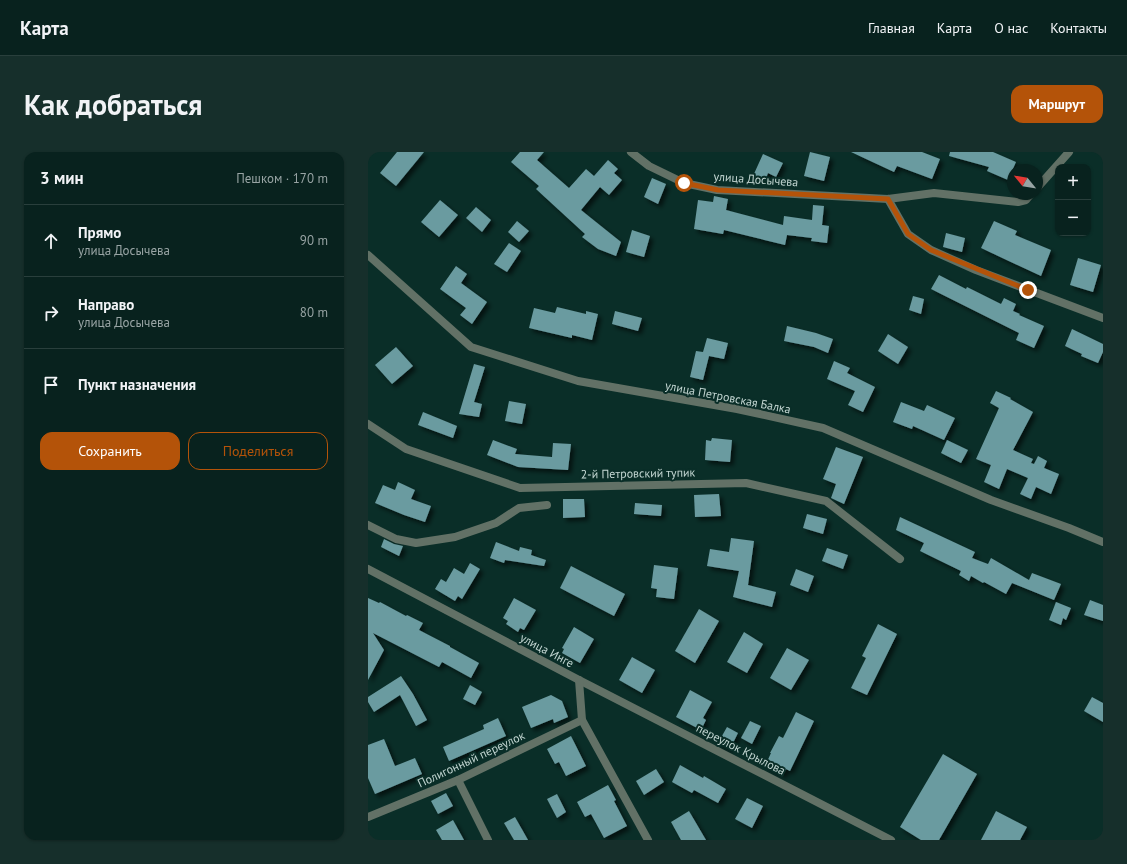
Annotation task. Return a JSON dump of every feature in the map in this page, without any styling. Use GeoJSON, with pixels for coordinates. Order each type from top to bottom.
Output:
{"type":"FeatureCollection","features":[{"type":"Feature","properties":{"kind":"street","name":"улица Досычева"},"geometry":{"type":"LineString","coordinates":[[631,152],[650,166],[684,183],[718,190],[888,199],[934,193],[1018,202],[1026,200]]}},
{"type":"Feature","properties":{"kind":"street"},"geometry":{"type":"LineString","coordinates":[[1043,181],[1069,152]]}},
{"type":"Feature","properties":{"kind":"street"},"geometry":{"type":"LineString","coordinates":[[888,199],[908,234],[931,250],[1103,318]]}},
{"type":"Feature","properties":{"kind":"street","name":"улица Петровская Балка"},"geometry":{"type":"LineString","coordinates":[[368,255],[471,347],[578,381],[737,410],[823,428],[991,500],[1103,542]]}},
{"type":"Feature","properties":{"kind":"street","name":"2-й Петровский тупик"},"geometry":{"type":"LineString","coordinates":[[368,424],[406,449],[520,488],[746,483],[826,501],[900,559]]}},
{"type":"Feature","properties":{"kind":"street"},"geometry":{"type":"LineString","coordinates":[[368,525],[396,539],[416,543],[455,537],[496,522],[519,508],[547,505]]}},
{"type":"Feature","properties":{"kind":"street","name":"улица Инге"},"geometry":{"type":"LineString","coordinates":[[368,569],[579,680],[582,720],[648,840]]}},
{"type":"Feature","properties":{"kind":"street","name":"переулок Крылова"},"geometry":{"type":"LineString","coordinates":[[579,680],[891,840]]}},
{"type":"Feature","properties":{"kind":"street","name":"Полигонный переулок"},"geometry":{"type":"LineString","coordinates":[[368,817],[458,780],[582,720]]}},
{"type":"Feature","properties":{"kind":"street"},"geometry":{"type":"LineString","coordinates":[[458,780],[488,840]]}},
{"type":"Feature","properties":{"kind":"building"},"geometry":{"type":"Polygon","coordinates":[[[397,152],[424,152],[396,186],[380,173],[397,152]]]}},
{"type":"Feature","properties":{"kind":"building"},"geometry":{"type":"Polygon","coordinates":[[[520,152],[544,152],[537,160],[569,188],[586,169],[594,176],[608,160],[618,169],[614,173],[622,180],[609,195],[600,187],[581,210],[621,242],[616,256],[598,249],[582,237],[585,234],[536,189],[539,186],[511,162],[520,152]]]}},
{"type":"Feature","properties":{"kind":"building"},"geometry":{"type":"Polygon","coordinates":[[[810,152],[830,157],[824,181],[804,176],[810,152]]]}},
{"type":"Feature","properties":{"kind":"building"},"geometry":{"type":"Polygon","coordinates":[[[851,152],[922,152],[940,159],[932,179],[897,166],[894,172],[851,152]]]}},
{"type":"Feature","properties":{"kind":"building"},"geometry":{"type":"Polygon","coordinates":[[[950,152],[993,152],[1016,162],[1015,164],[1007,164],[1007,180],[987,171],[989,167],[949,156],[950,152]]]}},
{"type":"Feature","properties":{"kind":"building"},"geometry":{"type":"Polygon","coordinates":[[[763,154],[783,163],[776,177],[768,173],[765,181],[753,176],[763,154]]]}},
{"type":"Feature","properties":{"kind":"building"},"geometry":{"type":"Polygon","coordinates":[[[652,178],[666,184],[658,204],[644,197],[652,178]]]}},
{"type":"Feature","properties":{"kind":"building"},"geometry":{"type":"Polygon","coordinates":[[[714,196],[728,199],[726,210],[783,225],[784,216],[812,220],[813,205],[824,206],[822,225],[829,226],[827,243],[811,241],[812,238],[787,235],[785,245],[724,230],[723,234],[694,229],[698,200],[713,202],[714,196]]]}},
{"type":"Feature","properties":{"kind":"building"},"geometry":{"type":"Polygon","coordinates":[[[440,200],[458,215],[439,237],[421,222],[440,200]]]}},
{"type":"Feature","properties":{"kind":"building"},"geometry":{"type":"Polygon","coordinates":[[[476,207],[491,220],[482,232],[466,218],[476,207]]]}},
{"type":"Feature","properties":{"kind":"building"},"geometry":{"type":"Polygon","coordinates":[[[517,221],[529,231],[519,242],[508,232],[517,221]]]}},
{"type":"Feature","properties":{"kind":"building"},"geometry":{"type":"Polygon","coordinates":[[[994,221],[1017,231],[1015,235],[1051,250],[1041,276],[981,248],[994,221]]]}},
{"type":"Feature","properties":{"kind":"building"},"geometry":{"type":"Polygon","coordinates":[[[632,230],[650,236],[644,257],[626,252],[632,230]]]}},
{"type":"Feature","properties":{"kind":"building"},"geometry":{"type":"Polygon","coordinates":[[[946,233],[965,238],[962,252],[943,247],[946,233]]]}},
{"type":"Feature","properties":{"kind":"building"},"geometry":{"type":"Polygon","coordinates":[[[509,243],[521,251],[507,272],[494,264],[509,243]]]}},
{"type":"Feature","properties":{"kind":"building"},"geometry":{"type":"Polygon","coordinates":[[[1078,258],[1101,265],[1093,292],[1070,285],[1078,258]]]}},
{"type":"Feature","properties":{"kind":"building"},"geometry":{"type":"Polygon","coordinates":[[[456,266],[467,274],[461,283],[487,302],[472,324],[460,315],[466,308],[440,289],[456,266]]]}},
{"type":"Feature","properties":{"kind":"building"},"geometry":{"type":"Polygon","coordinates":[[[939,275],[966,289],[967,287],[1001,304],[1004,298],[1016,304],[1013,311],[1044,326],[1034,348],[1016,340],[1019,333],[931,289],[939,275]]]}},
{"type":"Feature","properties":{"kind":"building"},"geometry":{"type":"Polygon","coordinates":[[[913,296],[924,299],[921,314],[909,310],[913,296]]]}},
{"type":"Feature","properties":{"kind":"building"},"geometry":{"type":"Polygon","coordinates":[[[557,307],[586,314],[586,311],[598,314],[592,340],[572,335],[572,338],[529,328],[534,308],[555,313],[557,307]]]}},
{"type":"Feature","properties":{"kind":"building"},"geometry":{"type":"Polygon","coordinates":[[[615,311],[642,318],[638,331],[612,324],[615,311]]]}},
{"type":"Feature","properties":{"kind":"building"},"geometry":{"type":"Polygon","coordinates":[[[787,326],[833,339],[828,353],[814,347],[784,341],[787,326]]]}},
{"type":"Feature","properties":{"kind":"building"},"geometry":{"type":"Polygon","coordinates":[[[1072,329],[1103,344],[1103,352],[1098,363],[1081,356],[1082,354],[1065,346],[1072,329]]]}},
{"type":"Feature","properties":{"kind":"building"},"geometry":{"type":"Polygon","coordinates":[[[888,334],[908,347],[898,364],[878,351],[888,334]]]}},
{"type":"Feature","properties":{"kind":"building"},"geometry":{"type":"Polygon","coordinates":[[[707,338],[728,343],[724,359],[709,356],[703,380],[690,377],[696,351],[703,352],[707,338]]]}},
{"type":"Feature","properties":{"kind":"building"},"geometry":{"type":"Polygon","coordinates":[[[396,347],[413,366],[392,384],[375,365],[396,347]]]}},
{"type":"Feature","properties":{"kind":"building"},"geometry":{"type":"Polygon","coordinates":[[[834,361],[850,368],[847,373],[875,387],[863,412],[848,405],[855,391],[827,379],[834,361]]]}},
{"type":"Feature","properties":{"kind":"building"},"geometry":{"type":"Polygon","coordinates":[[[474,364],[485,367],[474,402],[482,404],[479,417],[459,414],[474,364]]]}},
{"type":"Feature","properties":{"kind":"building"},"geometry":{"type":"Polygon","coordinates":[[[996,391],[1011,398],[1010,399],[1033,412],[1013,450],[1033,459],[1031,463],[1034,464],[1038,456],[1047,461],[1044,468],[1059,474],[1051,494],[1036,487],[1031,499],[1020,494],[1028,478],[1007,469],[999,489],[984,482],[991,465],[976,459],[999,408],[990,403],[996,391]]]}},
{"type":"Feature","properties":{"kind":"building"},"geometry":{"type":"Polygon","coordinates":[[[509,401],[526,404],[522,424],[505,421],[509,401]]]}},
{"type":"Feature","properties":{"kind":"building"},"geometry":{"type":"Polygon","coordinates":[[[901,402],[924,411],[927,405],[955,418],[944,440],[913,426],[912,429],[893,422],[901,402]]]}},
{"type":"Feature","properties":{"kind":"building"},"geometry":{"type":"Polygon","coordinates":[[[423,412],[457,426],[453,438],[418,425],[423,412]]]}},
{"type":"Feature","properties":{"kind":"building"},"geometry":{"type":"Polygon","coordinates":[[[712,438],[732,440],[730,462],[705,460],[706,440],[711,441],[712,438]]]}},
{"type":"Feature","properties":{"kind":"building"},"geometry":{"type":"Polygon","coordinates":[[[493,440],[517,449],[515,454],[552,457],[553,443],[571,444],[568,470],[518,467],[487,455],[493,440]]]}},
{"type":"Feature","properties":{"kind":"building"},"geometry":{"type":"Polygon","coordinates":[[[947,440],[968,450],[961,463],[941,453],[947,440]]]}},
{"type":"Feature","properties":{"kind":"building"},"geometry":{"type":"Polygon","coordinates":[[[836,447],[863,457],[844,504],[831,498],[836,484],[823,479],[836,447]]]}},
{"type":"Feature","properties":{"kind":"building"},"geometry":{"type":"Polygon","coordinates":[[[398,482],[415,490],[411,499],[431,506],[425,522],[375,503],[383,485],[395,490],[398,482]]]}},
{"type":"Feature","properties":{"kind":"building"},"geometry":{"type":"Polygon","coordinates":[[[719,494],[721,516],[695,517],[694,495],[719,494]]]}},
{"type":"Feature","properties":{"kind":"building"},"geometry":{"type":"Polygon","coordinates":[[[563,499],[584,499],[585,517],[563,518],[563,499]]]}},
{"type":"Feature","properties":{"kind":"building"},"geometry":{"type":"Polygon","coordinates":[[[635,503],[662,505],[661,516],[634,514],[635,503]]]}},
{"type":"Feature","properties":{"kind":"building"},"geometry":{"type":"Polygon","coordinates":[[[807,514],[827,519],[823,534],[803,528],[807,514]]]}},
{"type":"Feature","properties":{"kind":"building"},"geometry":{"type":"Polygon","coordinates":[[[900,517],[975,552],[972,558],[988,564],[991,558],[1029,580],[1032,573],[1061,584],[1054,600],[1012,583],[1006,594],[971,576],[969,581],[959,575],[961,571],[920,551],[924,543],[896,530],[900,517]]]}},
{"type":"Feature","properties":{"kind":"building"},"geometry":{"type":"Polygon","coordinates":[[[731,538],[754,541],[748,585],[776,592],[772,607],[733,597],[739,571],[707,566],[710,549],[729,552],[731,538]]]}},
{"type":"Feature","properties":{"kind":"building"},"geometry":{"type":"Polygon","coordinates":[[[384,539],[394,544],[403,546],[399,556],[381,547],[384,539]]]}},
{"type":"Feature","properties":{"kind":"building"},"geometry":{"type":"Polygon","coordinates":[[[496,542],[519,551],[520,547],[532,550],[531,555],[546,560],[544,566],[505,560],[504,563],[490,558],[496,542]]]}},
{"type":"Feature","properties":{"kind":"building"},"geometry":{"type":"Polygon","coordinates":[[[827,548],[848,555],[843,569],[822,561],[827,548]]]}},
{"type":"Feature","properties":{"kind":"building"},"geometry":{"type":"Polygon","coordinates":[[[470,563],[480,569],[462,599],[458,596],[455,601],[435,589],[441,579],[446,582],[454,568],[464,574],[470,563]]]}},
{"type":"Feature","properties":{"kind":"building"},"geometry":{"type":"Polygon","coordinates":[[[654,565],[678,568],[674,599],[656,597],[657,589],[651,588],[654,565]]]}},
{"type":"Feature","properties":{"kind":"building"},"geometry":{"type":"Polygon","coordinates":[[[571,566],[625,594],[614,616],[560,588],[571,566]]]}},
{"type":"Feature","properties":{"kind":"building"},"geometry":{"type":"Polygon","coordinates":[[[796,569],[814,576],[808,592],[790,585],[796,569]]]}},
{"type":"Feature","properties":{"kind":"building"},"geometry":{"type":"Polygon","coordinates":[[[368,598],[379,603],[380,602],[423,623],[419,630],[479,663],[471,678],[442,662],[439,667],[373,633],[384,650],[368,680],[368,598]]]}},
{"type":"Feature","properties":{"kind":"building"},"geometry":{"type":"Polygon","coordinates":[[[514,598],[536,610],[524,630],[520,628],[518,632],[506,624],[508,621],[503,618],[514,598]]]}},
{"type":"Feature","properties":{"kind":"building"},"geometry":{"type":"Polygon","coordinates":[[[1090,600],[1103,605],[1103,621],[1084,615],[1090,600]]]}},
{"type":"Feature","properties":{"kind":"building"},"geometry":{"type":"Polygon","coordinates":[[[1056,602],[1071,608],[1066,620],[1063,618],[1061,625],[1049,620],[1056,602]]]}},
{"type":"Feature","properties":{"kind":"building"},"geometry":{"type":"Polygon","coordinates":[[[699,609],[719,621],[695,663],[675,651],[699,609]]]}},
{"type":"Feature","properties":{"kind":"building"},"geometry":{"type":"Polygon","coordinates":[[[878,624],[897,634],[867,695],[851,688],[866,658],[862,656],[878,624]]]}},
{"type":"Feature","properties":{"kind":"building"},"geometry":{"type":"Polygon","coordinates":[[[574,627],[594,639],[580,663],[562,653],[564,649],[562,648],[574,627]]]}},
{"type":"Feature","properties":{"kind":"building"},"geometry":{"type":"Polygon","coordinates":[[[744,632],[763,644],[747,673],[727,662],[744,632]]]}},
{"type":"Feature","properties":{"kind":"building"},"geometry":{"type":"Polygon","coordinates":[[[787,648],[809,660],[791,690],[770,678],[787,648]]]}},
{"type":"Feature","properties":{"kind":"building"},"geometry":{"type":"Polygon","coordinates":[[[632,657],[655,670],[642,693],[619,680],[632,657]]]}},
{"type":"Feature","properties":{"kind":"building"},"geometry":{"type":"Polygon","coordinates":[[[401,676],[427,720],[416,726],[400,695],[374,712],[368,702],[368,697],[401,676]]]}},
{"type":"Feature","properties":{"kind":"building"},"geometry":{"type":"Polygon","coordinates":[[[470,685],[482,692],[475,705],[463,699],[470,685]]]}},
{"type":"Feature","properties":{"kind":"building"},"geometry":{"type":"Polygon","coordinates":[[[690,690],[712,702],[703,718],[706,720],[701,730],[676,717],[690,690]]]}},
{"type":"Feature","properties":{"kind":"building"},"geometry":{"type":"Polygon","coordinates":[[[551,695],[562,701],[568,717],[554,723],[553,719],[531,728],[522,707],[551,695]]]}},
{"type":"Feature","properties":{"kind":"building"},"geometry":{"type":"Polygon","coordinates":[[[1092,697],[1103,703],[1103,722],[1084,711],[1092,697]]]}},
{"type":"Feature","properties":{"kind":"building"},"geometry":{"type":"Polygon","coordinates":[[[796,712],[814,721],[790,771],[786,769],[783,775],[765,766],[779,736],[783,738],[796,712]]]}},
{"type":"Feature","properties":{"kind":"building"},"geometry":{"type":"Polygon","coordinates":[[[498,718],[506,736],[449,761],[443,747],[484,729],[483,725],[498,718]]]}},
{"type":"Feature","properties":{"kind":"building"},"geometry":{"type":"Polygon","coordinates":[[[750,721],[761,726],[752,744],[741,738],[750,721]]]}},
{"type":"Feature","properties":{"kind":"building"},"geometry":{"type":"Polygon","coordinates":[[[727,727],[738,733],[730,749],[718,743],[727,727]]]}},
{"type":"Feature","properties":{"kind":"building"},"geometry":{"type":"Polygon","coordinates":[[[571,736],[586,766],[566,776],[559,762],[555,764],[547,749],[571,736]]]}},
{"type":"Feature","properties":{"kind":"building"},"geometry":{"type":"Polygon","coordinates":[[[384,739],[395,766],[415,758],[422,774],[375,794],[368,778],[368,745],[384,739]]]}},
{"type":"Feature","properties":{"kind":"building"},"geometry":{"type":"Polygon","coordinates":[[[943,754],[977,774],[939,840],[921,840],[900,827],[943,754]]]}},
{"type":"Feature","properties":{"kind":"building"},"geometry":{"type":"Polygon","coordinates":[[[680,765],[703,778],[704,776],[726,789],[718,803],[694,790],[692,793],[672,782],[680,765]]]}},
{"type":"Feature","properties":{"kind":"building"},"geometry":{"type":"Polygon","coordinates":[[[656,769],[664,782],[644,795],[636,781],[656,769]]]}},
{"type":"Feature","properties":{"kind":"building"},"geometry":{"type":"Polygon","coordinates":[[[608,785],[616,800],[614,801],[627,826],[604,838],[591,814],[585,817],[577,802],[608,785]]]}},
{"type":"Feature","properties":{"kind":"building"},"geometry":{"type":"Polygon","coordinates":[[[446,793],[453,806],[438,814],[431,801],[446,793]]]}},
{"type":"Feature","properties":{"kind":"building"},"geometry":{"type":"Polygon","coordinates":[[[557,794],[566,812],[557,818],[547,799],[557,794]]]}},
{"type":"Feature","properties":{"kind":"building"},"geometry":{"type":"Polygon","coordinates":[[[747,798],[763,806],[752,828],[735,819],[747,798]]]}},
{"type":"Feature","properties":{"kind":"building"},"geometry":{"type":"Polygon","coordinates":[[[689,811],[706,840],[681,840],[671,822],[689,811]]]}},
{"type":"Feature","properties":{"kind":"building"},"geometry":{"type":"Polygon","coordinates":[[[996,811],[1027,827],[1020,840],[981,840],[996,811]]]}},
{"type":"Feature","properties":{"kind":"building"},"geometry":{"type":"Polygon","coordinates":[[[515,817],[528,840],[514,840],[504,823],[515,817]]]}},
{"type":"Feature","properties":{"kind":"building"},"geometry":{"type":"Polygon","coordinates":[[[453,820],[464,840],[442,840],[436,830],[453,820]]]}},
{"type":"Feature","properties":{"kind":"route"},"geometry":{"type":"LineString","coordinates":[[684,183],[718,190],[888,199],[908,234],[931,250],[976,270],[1028,290]]}}]}
